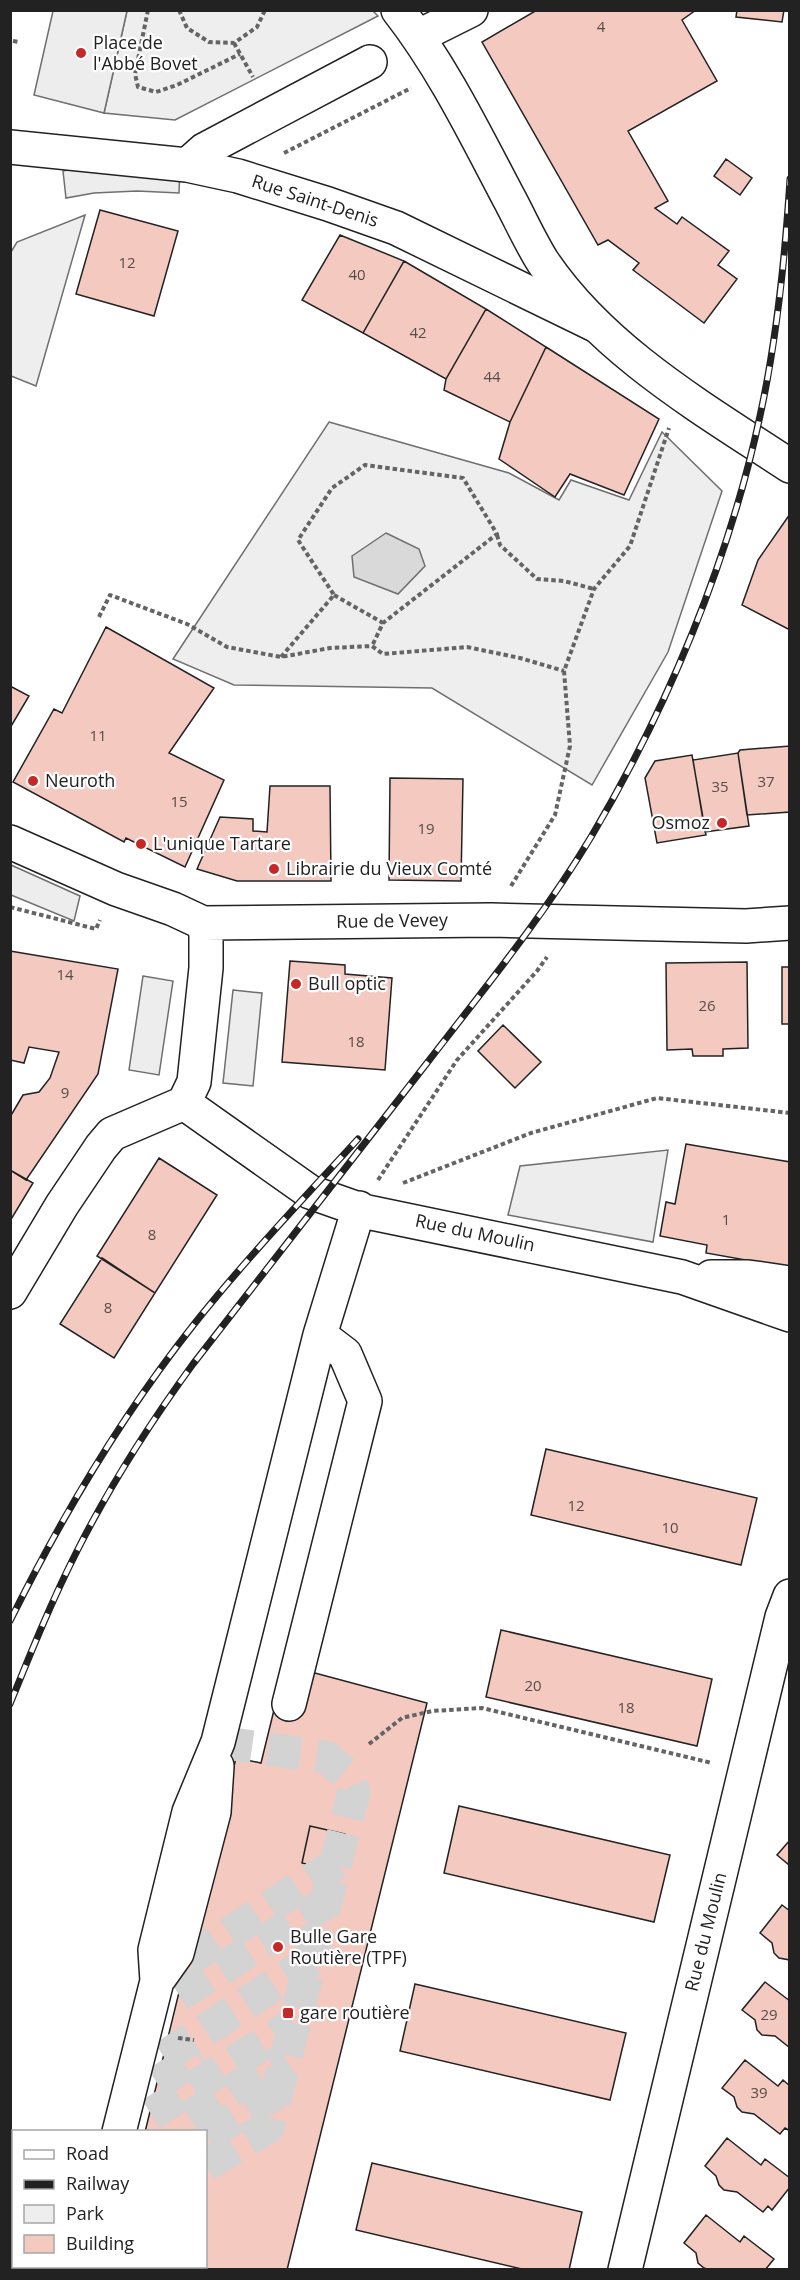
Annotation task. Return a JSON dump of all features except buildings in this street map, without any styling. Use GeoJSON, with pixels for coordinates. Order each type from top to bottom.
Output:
{"type":"FeatureCollection","features":[{"type":"Feature","properties":{"kind":"street","name":"Rue Saint-Denis"},"geometry":{"type":"LineString","coordinates":[[398,10],[442,72],[543,261],[569,295],[598,327],[650,370],[789,466]]}},
{"type":"Feature","properties":{"kind":"street"},"geometry":{"type":"LineString","coordinates":[[418,36],[471,10]]}},
{"type":"Feature","properties":{"kind":"street"},"geometry":{"type":"LineString","coordinates":[[187,165],[204,150],[370,62]]}},
{"type":"Feature","properties":{"kind":"street","name":"Rue Saint-Denis"},"geometry":{"type":"LineString","coordinates":[[10,147],[187,165],[238,176],[396,228],[598,327]]}},
{"type":"Feature","properties":{"kind":"street","name":"Rue de Vevey"},"geometry":{"type":"LineString","coordinates":[[10,842],[116,889],[202,922],[491,920],[746,926],[789,923]]}},
{"type":"Feature","properties":{"kind":"street"},"geometry":{"type":"LineString","coordinates":[[10,1292],[100,1147],[112,1134],[184,1102],[191,1091],[206,968],[206,934],[202,922]]}},
{"type":"Feature","properties":{"kind":"street","name":"Rue du Moulin"},"geometry":{"type":"LineString","coordinates":[[184,1102],[310,1192],[368,1212],[681,1277],[789,1315]]}},
{"type":"Feature","properties":{"kind":"street"},"geometry":{"type":"LineString","coordinates":[[143,2079],[214,1812],[218,1742],[320,1335],[359,1208]]}},
{"type":"Feature","properties":{"kind":"street"},"geometry":{"type":"LineString","coordinates":[[681,1277],[748,1277],[789,1283]]}},
{"type":"Feature","properties":{"kind":"street"},"geometry":{"type":"LineString","coordinates":[[289,1704],[365,1401],[345,1354],[320,1335]]}},
{"type":"Feature","properties":{"kind":"street","name":"Rue du Moulin"},"geometry":{"type":"LineString","coordinates":[[625,2270],[782,1617],[789,1596]]}},
{"type":"Feature","properties":{"kind":"street"},"geometry":{"type":"LineString","coordinates":[[168,1988],[188,1960]]}},
{"type":"Feature","properties":{"kind":"path"},"geometry":{"type":"LineString","coordinates":[[148,10],[135,74],[138,87],[156,92],[177,85],[240,54]]}},
{"type":"Feature","properties":{"kind":"path"},"geometry":{"type":"LineString","coordinates":[[179,10],[187,28],[209,42],[234,43],[257,27],[266,10]]}},
{"type":"Feature","properties":{"kind":"path"},"geometry":{"type":"LineString","coordinates":[[13,41],[19,42]]}},
{"type":"Feature","properties":{"kind":"path"},"geometry":{"type":"LineString","coordinates":[[234,43],[253,77]]}},
{"type":"Feature","properties":{"kind":"path"},"geometry":{"type":"LineString","coordinates":[[277,157],[421,83]]}},
{"type":"Feature","properties":{"kind":"path"},"geometry":{"type":"LineString","coordinates":[[491,920],[555,815],[570,746],[564,671],[594,589],[630,546],[671,423]]}},
{"type":"Feature","properties":{"kind":"path"},"geometry":{"type":"LineString","coordinates":[[383,623],[334,595],[298,540],[332,488],[365,465],[463,478],[497,534],[500,544],[537,579],[564,581],[594,589]]}},
{"type":"Feature","properties":{"kind":"path"},"geometry":{"type":"LineString","coordinates":[[372,646],[383,623],[497,534]]}},
{"type":"Feature","properties":{"kind":"path"},"geometry":{"type":"LineString","coordinates":[[99,616],[110,595],[187,624],[227,647],[281,657],[330,648],[372,646],[382,654],[467,647],[520,658],[564,671]]}},
{"type":"Feature","properties":{"kind":"path"},"geometry":{"type":"LineString","coordinates":[[281,657],[334,595]]}},
{"type":"Feature","properties":{"kind":"path"},"geometry":{"type":"LineString","coordinates":[[10,907],[96,929],[116,889]]}},
{"type":"Feature","properties":{"kind":"path"},"geometry":{"type":"LineString","coordinates":[[359,1208],[457,1060],[537,971],[571,921]]}},
{"type":"Feature","properties":{"kind":"path"},"geometry":{"type":"LineString","coordinates":[[406,1181],[531,1133],[657,1098],[789,1113]]}},
{"type":"Feature","properties":{"kind":"path"},"geometry":{"type":"LineString","coordinates":[[369,1744],[402,1718],[432,1711],[482,1708],[745,1771]]}},
{"type":"Feature","properties":{"kind":"green space"},"geometry":{"type":"Polygon","coordinates":[[[372,10],[378,16],[175,120],[104,113],[127,11],[372,10]]]}},
{"type":"Feature","properties":{"kind":"green space"},"geometry":{"type":"Polygon","coordinates":[[[85,215],[36,386],[11,376],[11,252],[17,242],[85,215]]]}},
{"type":"Feature","properties":{"kind":"green space"},"geometry":{"type":"Polygon","coordinates":[[[329,422],[509,473],[559,500],[571,480],[629,500],[662,432],[722,491],[668,652],[592,785],[432,688],[234,685],[173,659],[329,422]]]}},
{"type":"Feature","properties":{"kind":"shaded area","name":"Place de l'Abbé Bovet"},"geometry":{"type":"Polygon","coordinates":[[[53,11],[127,11],[104,113],[34,95],[53,11]]]}},
{"type":"Feature","properties":{"kind":"shaded area"},"geometry":{"type":"Polygon","coordinates":[[[180,166],[179,193],[137,191],[94,193],[66,198],[63,171],[77,168],[180,166]]]}},
{"type":"Feature","properties":{"kind":"shaded area"},"geometry":{"type":"Polygon","coordinates":[[[386,533],[419,549],[425,566],[398,594],[354,577],[352,556],[386,533]]]}},
{"type":"Feature","properties":{"kind":"shaded area"},"geometry":{"type":"Polygon","coordinates":[[[11,865],[80,896],[74,921],[11,895],[11,865]]]}},
{"type":"Feature","properties":{"kind":"shaded area"},"geometry":{"type":"Polygon","coordinates":[[[143,976],[173,981],[159,1075],[129,1070],[143,976]]]}},
{"type":"Feature","properties":{"kind":"shaded area"},"geometry":{"type":"Polygon","coordinates":[[[233,990],[262,993],[253,1086],[223,1083],[233,990]]]}},
{"type":"Feature","properties":{"kind":"shaded area"},"geometry":{"type":"Polygon","coordinates":[[[668,1150],[653,1242],[508,1215],[520,1166],[668,1150]]]}},
{"type":"Feature","properties":{"kind":"tunnel"},"geometry":{"type":"LineString","coordinates":[[207,2164],[268,2127],[354,1792],[345,1773],[326,1757],[218,1742]]}},
{"type":"Feature","properties":{"kind":"tunnel"},"geometry":{"type":"LineString","coordinates":[[188,1960],[337,1863]]}},
{"type":"Feature","properties":{"kind":"tunnel"},"geometry":{"type":"LineString","coordinates":[[179,1995],[327,1902]]}},
{"type":"Feature","properties":{"kind":"tunnel"},"geometry":{"type":"LineString","coordinates":[[164,2057],[312,1960]]}},
{"type":"Feature","properties":{"kind":"tunnel"},"geometry":{"type":"LineString","coordinates":[[151,2114],[294,2024]]}},
{"type":"Feature","properties":{"kind":"tunnel"},"geometry":{"type":"LineString","coordinates":[[157,2083],[201,2055]]}},
{"type":"Feature","properties":{"kind":"tunnel"},"geometry":{"type":"LineString","coordinates":[[189,2117],[285,2058]]}},
{"type":"Feature","properties":{"kind":"tunnel"},"geometry":{"type":"LineString","coordinates":[[207,2134],[278,2092]]}},
{"type":"Feature","properties":{"kind":"railway"},"geometry":{"type":"LineString","coordinates":[[10,1704],[78,1549],[146,1431],[193,1364],[533,924],[573,867],[645,738],[670,686],[713,579],[747,470],[766,387],[776,328],[790,179]]}},
{"type":"Feature","properties":{"kind":"railway"},"geometry":{"type":"LineString","coordinates":[[10,1621],[72,1505],[118,1430],[168,1358],[234,1276],[358,1139]]}},
{"type":"Feature","properties":{"kind":"place","name":"Place de l'Abbé Bovet"},"geometry":{"type":"Point","coordinates":[81,53]}},
{"type":"Feature","properties":{"kind":"place","name":"Neuroth"},"geometry":{"type":"Point","coordinates":[33,781]}},
{"type":"Feature","properties":{"kind":"place","name":"Osmoz"},"geometry":{"type":"Point","coordinates":[722,823]}},
{"type":"Feature","properties":{"kind":"place","name":"L'unique Tartare"},"geometry":{"type":"Point","coordinates":[141,844]}},
{"type":"Feature","properties":{"kind":"place","name":"Librairie du Vieux Comté"},"geometry":{"type":"Point","coordinates":[274,869]}},
{"type":"Feature","properties":{"kind":"place","name":"Bull optic"},"geometry":{"type":"Point","coordinates":[296,984]}},
{"type":"Feature","properties":{"kind":"place","name":"Bulle Gare Routière (TPF)"},"geometry":{"type":"Point","coordinates":[278,1947]}},
{"type":"Feature","properties":{"kind":"place","name":"gare routière"},"geometry":{"type":"Point","coordinates":[288,2013]}}]}
